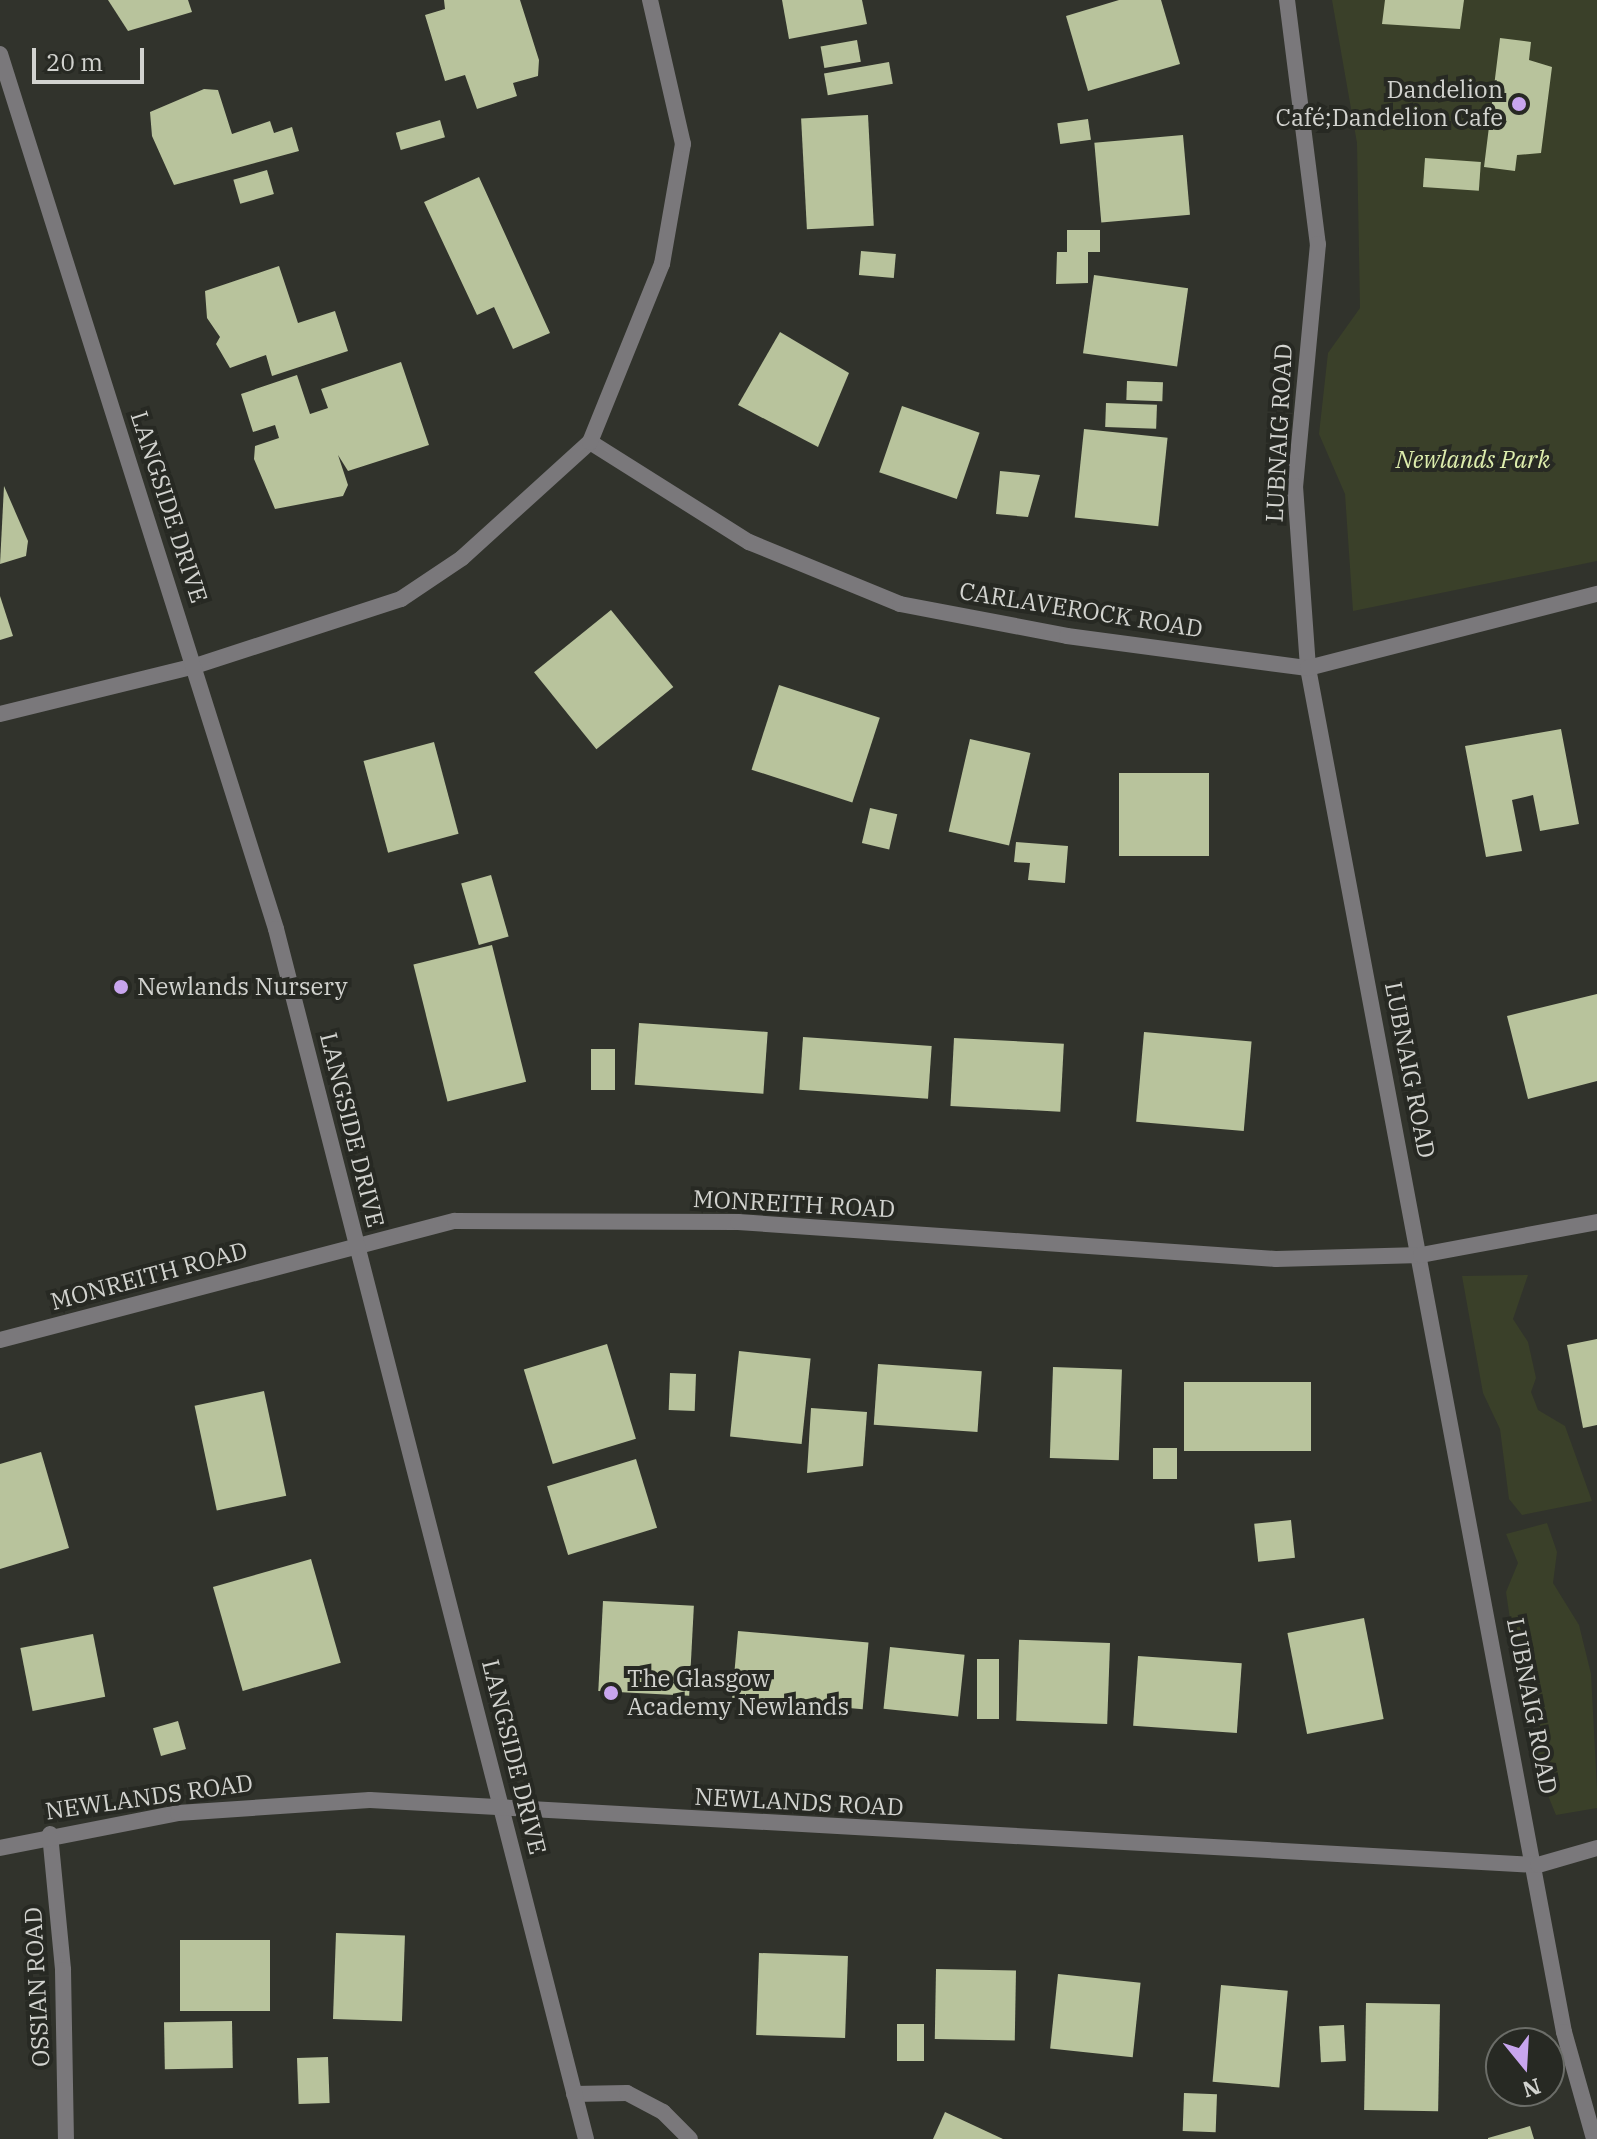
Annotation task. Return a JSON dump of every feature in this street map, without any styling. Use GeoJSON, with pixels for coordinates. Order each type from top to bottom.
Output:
{"type":"FeatureCollection","features":[{"type":"Feature","properties":{"kind":"street"},"geometry":{"type":"LineString","coordinates":[[0,714],[195,666],[401,599],[462,558],[590,442],[662,264],[683,144],[650,0]]}},
{"type":"Feature","properties":{"kind":"street","name":"LUBNAIG ROAD"},"geometry":{"type":"LineString","coordinates":[[1287,0],[1318,244],[1295,486],[1308,668],[1538,1865],[1564,2032],[1594,2139]]}},
{"type":"Feature","properties":{"kind":"street","name":"LANGSIDE DRIVE"},"geometry":{"type":"LineString","coordinates":[[0,54],[276,929],[586,2139]]}},
{"type":"Feature","properties":{"kind":"street","name":"CARLAVEROCK ROAD"},"geometry":{"type":"LineString","coordinates":[[590,442],[749,542],[900,604],[1308,668],[1597,594]]}},
{"type":"Feature","properties":{"kind":"street","name":"MONREITH ROAD"},"geometry":{"type":"LineString","coordinates":[[0,1340],[455,1221],[723,1222],[1276,1259],[1421,1255],[1597,1222]]}},
{"type":"Feature","properties":{"kind":"street","name":"NEWLANDS ROAD"},"geometry":{"type":"LineString","coordinates":[[0,1848],[50,1834],[256,1805],[503,1808],[1538,1865],[1597,1848]]}},
{"type":"Feature","properties":{"kind":"street","name":"OSSIAN ROAD"},"geometry":{"type":"LineString","coordinates":[[50,1834],[63,1970],[66,2139]]}},
{"type":"Feature","properties":{"kind":"street"},"geometry":{"type":"LineString","coordinates":[[574,2094],[627,2093],[663,2112],[690,2139]]}},
{"type":"Feature","properties":{"kind":"green space","name":"Newlands Park"},"geometry":{"type":"Polygon","coordinates":[[[1332,0],[1597,0],[1597,561],[1353,611],[1345,494],[1319,434],[1328,353],[1360,308],[1357,143],[1332,0]]]}},
{"type":"Feature","properties":{"kind":"green space"},"geometry":{"type":"Polygon","coordinates":[[[1528,1275],[1513,1319],[1528,1342],[1536,1378],[1531,1392],[1538,1410],[1565,1426],[1592,1501],[1522,1515],[1509,1499],[1500,1429],[1483,1393],[1462,1276],[1528,1275]]]}},
{"type":"Feature","properties":{"kind":"green space"},"geometry":{"type":"Polygon","coordinates":[[[1547,1523],[1557,1552],[1553,1583],[1579,1625],[1591,1674],[1597,1789],[1597,1808],[1556,1815],[1531,1754],[1542,1718],[1521,1694],[1506,1592],[1518,1563],[1506,1534],[1547,1523]]]}},
{"type":"Feature","properties":{"kind":"building"},"geometry":{"type":"Polygon","coordinates":[[[108,0],[188,0],[192,12],[128,31],[108,0]]]}},
{"type":"Feature","properties":{"kind":"building"},"geometry":{"type":"Polygon","coordinates":[[[444,0],[520,0],[539,60],[538,76],[513,83],[517,96],[477,109],[465,75],[445,81],[425,15],[445,9],[444,0]]]}},
{"type":"Feature","properties":{"kind":"building"},"geometry":{"type":"Polygon","coordinates":[[[782,0],[862,0],[867,24],[789,39],[782,0]]]}},
{"type":"Feature","properties":{"kind":"building"},"geometry":{"type":"Polygon","coordinates":[[[1119,0],[1161,0],[1180,64],[1088,91],[1066,16],[1119,0]]]}},
{"type":"Feature","properties":{"kind":"building"},"geometry":{"type":"Polygon","coordinates":[[[1385,0],[1464,0],[1460,29],[1382,24],[1385,0]]]}},
{"type":"Feature","properties":{"kind":"building"},"geometry":{"type":"Polygon","coordinates":[[[1500,38],[1531,42],[1529,60],[1552,67],[1541,153],[1517,155],[1515,171],[1484,167],[1500,38]]]}},
{"type":"Feature","properties":{"kind":"building"},"geometry":{"type":"Polygon","coordinates":[[[857,40],[861,62],[824,68],[821,46],[857,40]]]}},
{"type":"Feature","properties":{"kind":"building"},"geometry":{"type":"Polygon","coordinates":[[[889,62],[893,84],[828,95],[824,73],[889,62]]]}},
{"type":"Feature","properties":{"kind":"building"},"geometry":{"type":"Polygon","coordinates":[[[204,89],[218,90],[232,134],[270,121],[274,133],[292,127],[299,151],[174,185],[152,136],[150,112],[204,89]]]}},
{"type":"Feature","properties":{"kind":"building"},"geometry":{"type":"Polygon","coordinates":[[[868,115],[874,226],[807,229],[801,119],[868,115]]]}},
{"type":"Feature","properties":{"kind":"building"},"geometry":{"type":"Polygon","coordinates":[[[1088,119],[1091,140],[1060,144],[1057,123],[1088,119]]]}},
{"type":"Feature","properties":{"kind":"building"},"geometry":{"type":"Polygon","coordinates":[[[440,120],[445,137],[401,150],[396,133],[440,120]]]}},
{"type":"Feature","properties":{"kind":"building"},"geometry":{"type":"Polygon","coordinates":[[[1183,135],[1190,215],[1101,222],[1094,143],[1183,135]]]}},
{"type":"Feature","properties":{"kind":"building"},"geometry":{"type":"Polygon","coordinates":[[[1425,158],[1481,162],[1479,191],[1423,187],[1425,158]]]}},
{"type":"Feature","properties":{"kind":"building"},"geometry":{"type":"Polygon","coordinates":[[[267,170],[274,194],[240,204],[233,180],[267,170]]]}},
{"type":"Feature","properties":{"kind":"building"},"geometry":{"type":"Polygon","coordinates":[[[479,177],[550,333],[513,349],[494,307],[477,315],[424,202],[479,177]]]}},
{"type":"Feature","properties":{"kind":"building"},"geometry":{"type":"Polygon","coordinates":[[[1067,230],[1100,230],[1100,252],[1088,252],[1088,283],[1056,284],[1057,252],[1067,252],[1067,230]]]}},
{"type":"Feature","properties":{"kind":"building"},"geometry":{"type":"Polygon","coordinates":[[[861,251],[896,254],[894,278],[859,275],[861,251]]]}},
{"type":"Feature","properties":{"kind":"building"},"geometry":{"type":"Polygon","coordinates":[[[279,266],[298,323],[335,311],[348,351],[272,376],[266,355],[230,368],[216,344],[220,337],[207,318],[205,291],[279,266]]]}},
{"type":"Feature","properties":{"kind":"building"},"geometry":{"type":"Polygon","coordinates":[[[1094,275],[1188,288],[1177,366],[1083,353],[1094,275]]]}},
{"type":"Feature","properties":{"kind":"building"},"geometry":{"type":"Polygon","coordinates":[[[780,332],[849,373],[818,447],[738,405],[780,332]]]}},
{"type":"Feature","properties":{"kind":"building"},"geometry":{"type":"Polygon","coordinates":[[[401,362],[429,445],[348,471],[338,455],[348,485],[343,496],[275,509],[254,459],[255,446],[279,438],[275,425],[253,432],[241,394],[297,375],[310,414],[328,408],[321,389],[401,362]]]}},
{"type":"Feature","properties":{"kind":"building"},"geometry":{"type":"Polygon","coordinates":[[[1127,381],[1163,382],[1162,401],[1126,400],[1127,381]]]}},
{"type":"Feature","properties":{"kind":"building"},"geometry":{"type":"Polygon","coordinates":[[[1106,403],[1157,405],[1156,429],[1105,427],[1106,403]]]}},
{"type":"Feature","properties":{"kind":"building"},"geometry":{"type":"Polygon","coordinates":[[[902,406],[980,433],[957,499],[879,472],[902,406]]]}},
{"type":"Feature","properties":{"kind":"building"},"geometry":{"type":"Polygon","coordinates":[[[1084,429],[1168,438],[1158,526],[1075,518],[1084,429]]]}},
{"type":"Feature","properties":{"kind":"building"},"geometry":{"type":"Polygon","coordinates":[[[1000,471],[1040,475],[1028,517],[996,514],[1000,471]]]}},
{"type":"Feature","properties":{"kind":"building"},"geometry":{"type":"Polygon","coordinates":[[[4,486],[28,541],[26,556],[0,564],[4,486]]]}},
{"type":"Feature","properties":{"kind":"building"},"geometry":{"type":"Polygon","coordinates":[[[0,596],[13,636],[0,640],[0,596]]]}},
{"type":"Feature","properties":{"kind":"building"},"geometry":{"type":"Polygon","coordinates":[[[611,610],[673,687],[596,749],[534,672],[611,610]]]}},
{"type":"Feature","properties":{"kind":"building"},"geometry":{"type":"Polygon","coordinates":[[[779,685],[880,718],[852,802],[751,770],[779,685]]]}},
{"type":"Feature","properties":{"kind":"building"},"geometry":{"type":"Polygon","coordinates":[[[1561,729],[1579,824],[1540,831],[1533,795],[1512,800],[1522,851],[1486,857],[1465,746],[1561,729]]]}},
{"type":"Feature","properties":{"kind":"building"},"geometry":{"type":"Polygon","coordinates":[[[970,739],[1030,753],[1009,846],[949,832],[970,739]]]}},
{"type":"Feature","properties":{"kind":"building"},"geometry":{"type":"Polygon","coordinates":[[[434,742],[459,834],[388,853],[363,761],[434,742]]]}},
{"type":"Feature","properties":{"kind":"building"},"geometry":{"type":"Polygon","coordinates":[[[1119,773],[1209,773],[1209,856],[1119,856],[1119,773]]]}},
{"type":"Feature","properties":{"kind":"building"},"geometry":{"type":"Polygon","coordinates":[[[870,808],[897,814],[889,849],[862,843],[870,808]]]}},
{"type":"Feature","properties":{"kind":"building"},"geometry":{"type":"Polygon","coordinates":[[[1016,842],[1068,846],[1065,883],[1028,880],[1030,863],[1014,862],[1016,842]]]}},
{"type":"Feature","properties":{"kind":"building"},"geometry":{"type":"Polygon","coordinates":[[[491,875],[509,937],[479,945],[461,884],[491,875]]]}},
{"type":"Feature","properties":{"kind":"building"},"geometry":{"type":"Polygon","coordinates":[[[492,945],[526,1082],[448,1101],[413,965],[492,945]]]}},
{"type":"Feature","properties":{"kind":"building"},"geometry":{"type":"Polygon","coordinates":[[[1597,994],[1597,1081],[1528,1099],[1507,1016],[1597,994]]]}},
{"type":"Feature","properties":{"kind":"building"},"geometry":{"type":"Polygon","coordinates":[[[639,1023],[768,1032],[763,1094],[635,1085],[639,1023]]]}},
{"type":"Feature","properties":{"kind":"building"},"geometry":{"type":"Polygon","coordinates":[[[1144,1032],[1252,1041],[1244,1131],[1136,1122],[1144,1032]]]}},
{"type":"Feature","properties":{"kind":"building"},"geometry":{"type":"Polygon","coordinates":[[[803,1037],[932,1046],[928,1099],[799,1090],[803,1037]]]}},
{"type":"Feature","properties":{"kind":"building"},"geometry":{"type":"Polygon","coordinates":[[[954,1038],[1064,1044],[1060,1112],[950,1106],[954,1038]]]}},
{"type":"Feature","properties":{"kind":"building"},"geometry":{"type":"Polygon","coordinates":[[[591,1049],[615,1049],[615,1090],[591,1090],[591,1049]]]}},
{"type":"Feature","properties":{"kind":"building"},"geometry":{"type":"Polygon","coordinates":[[[1597,1339],[1597,1425],[1583,1428],[1567,1345],[1597,1339]]]}},
{"type":"Feature","properties":{"kind":"building"},"geometry":{"type":"Polygon","coordinates":[[[607,1344],[636,1439],[553,1464],[524,1369],[607,1344]]]}},
{"type":"Feature","properties":{"kind":"building"},"geometry":{"type":"Polygon","coordinates":[[[739,1351],[811,1359],[802,1444],[730,1437],[739,1351]]]}},
{"type":"Feature","properties":{"kind":"building"},"geometry":{"type":"Polygon","coordinates":[[[878,1364],[982,1371],[977,1432],[874,1425],[878,1364]]]}},
{"type":"Feature","properties":{"kind":"building"},"geometry":{"type":"Polygon","coordinates":[[[1053,1367],[1122,1369],[1119,1460],[1050,1458],[1053,1367]]]}},
{"type":"Feature","properties":{"kind":"building"},"geometry":{"type":"Polygon","coordinates":[[[670,1373],[696,1374],[695,1411],[669,1410],[670,1373]]]}},
{"type":"Feature","properties":{"kind":"building"},"geometry":{"type":"Polygon","coordinates":[[[1184,1382],[1311,1382],[1311,1451],[1184,1451],[1184,1382]]]}},
{"type":"Feature","properties":{"kind":"building"},"geometry":{"type":"Polygon","coordinates":[[[264,1391],[286,1496],[217,1510],[195,1406],[264,1391]]]}},
{"type":"Feature","properties":{"kind":"building"},"geometry":{"type":"Polygon","coordinates":[[[811,1408],[867,1412],[863,1466],[807,1473],[811,1408]]]}},
{"type":"Feature","properties":{"kind":"building"},"geometry":{"type":"Polygon","coordinates":[[[1153,1448],[1177,1448],[1177,1479],[1153,1479],[1153,1448]]]}},
{"type":"Feature","properties":{"kind":"building"},"geometry":{"type":"Polygon","coordinates":[[[41,1452],[69,1548],[0,1569],[0,1464],[41,1452]]]}},
{"type":"Feature","properties":{"kind":"building"},"geometry":{"type":"Polygon","coordinates":[[[636,1459],[657,1528],[568,1555],[547,1486],[636,1459]]]}},
{"type":"Feature","properties":{"kind":"building"},"geometry":{"type":"Polygon","coordinates":[[[1291,1520],[1295,1558],[1258,1562],[1254,1524],[1291,1520]]]}},
{"type":"Feature","properties":{"kind":"building"},"geometry":{"type":"Polygon","coordinates":[[[311,1559],[341,1663],[243,1691],[213,1587],[311,1559]]]}},
{"type":"Feature","properties":{"kind":"building"},"geometry":{"type":"Polygon","coordinates":[[[603,1601],[694,1606],[689,1696],[598,1691],[603,1601]]]}},
{"type":"Feature","properties":{"kind":"building"},"geometry":{"type":"Polygon","coordinates":[[[1364,1618],[1384,1719],[1307,1734],[1287,1633],[1364,1618]]]}},
{"type":"Feature","properties":{"kind":"building"},"geometry":{"type":"Polygon","coordinates":[[[738,1631],[869,1642],[863,1709],[732,1698],[738,1631]]]}},
{"type":"Feature","properties":{"kind":"building"},"geometry":{"type":"Polygon","coordinates":[[[93,1634],[105,1697],[33,1711],[20,1648],[93,1634]]]}},
{"type":"Feature","properties":{"kind":"building"},"geometry":{"type":"Polygon","coordinates":[[[1019,1640],[1110,1643],[1107,1724],[1016,1721],[1019,1640]]]}},
{"type":"Feature","properties":{"kind":"building"},"geometry":{"type":"Polygon","coordinates":[[[890,1647],[965,1655],[958,1716],[884,1709],[890,1647]]]}},
{"type":"Feature","properties":{"kind":"building"},"geometry":{"type":"Polygon","coordinates":[[[1138,1656],[1242,1663],[1237,1733],[1133,1726],[1138,1656]]]}},
{"type":"Feature","properties":{"kind":"building"},"geometry":{"type":"Polygon","coordinates":[[[977,1659],[999,1659],[999,1719],[977,1719],[977,1659]]]}},
{"type":"Feature","properties":{"kind":"building"},"geometry":{"type":"Polygon","coordinates":[[[178,1721],[186,1749],[161,1756],[153,1728],[178,1721]]]}},
{"type":"Feature","properties":{"kind":"building"},"geometry":{"type":"Polygon","coordinates":[[[336,1933],[405,1935],[402,2021],[333,2019],[336,1933]]]}},
{"type":"Feature","properties":{"kind":"building"},"geometry":{"type":"Polygon","coordinates":[[[180,1940],[270,1940],[270,2011],[180,2011],[180,1940]]]}},
{"type":"Feature","properties":{"kind":"building"},"geometry":{"type":"Polygon","coordinates":[[[759,1953],[848,1956],[845,2038],[756,2035],[759,1953]]]}},
{"type":"Feature","properties":{"kind":"building"},"geometry":{"type":"Polygon","coordinates":[[[936,1969],[1016,1970],[1015,2040],[935,2039],[936,1969]]]}},
{"type":"Feature","properties":{"kind":"building"},"geometry":{"type":"Polygon","coordinates":[[[1058,1974],[1141,1983],[1133,2057],[1050,2049],[1058,1974]]]}},
{"type":"Feature","properties":{"kind":"building"},"geometry":{"type":"Polygon","coordinates":[[[1221,1985],[1288,1991],[1279,2087],[1213,2082],[1221,1985]]]}},
{"type":"Feature","properties":{"kind":"building"},"geometry":{"type":"Polygon","coordinates":[[[1366,2003],[1440,2004],[1438,2111],[1364,2110],[1366,2003]]]}},
{"type":"Feature","properties":{"kind":"building"},"geometry":{"type":"Polygon","coordinates":[[[232,2021],[233,2068],[165,2069],[164,2022],[232,2021]]]}},
{"type":"Feature","properties":{"kind":"building"},"geometry":{"type":"Polygon","coordinates":[[[897,2024],[924,2024],[924,2061],[897,2061],[897,2024]]]}},
{"type":"Feature","properties":{"kind":"building"},"geometry":{"type":"Polygon","coordinates":[[[1344,2025],[1346,2061],[1321,2062],[1319,2026],[1344,2025]]]}},
{"type":"Feature","properties":{"kind":"building"},"geometry":{"type":"Polygon","coordinates":[[[328,2057],[330,2103],[299,2104],[297,2058],[328,2057]]]}},
{"type":"Feature","properties":{"kind":"building"},"geometry":{"type":"Polygon","coordinates":[[[1184,2093],[1217,2094],[1216,2132],[1183,2131],[1184,2093]]]}},
{"type":"Feature","properties":{"kind":"building"},"geometry":{"type":"Polygon","coordinates":[[[945,2112],[1003,2139],[933,2139],[945,2112]]]}},
{"type":"Feature","properties":{"kind":"building"},"geometry":{"type":"Polygon","coordinates":[[[1530,2126],[1534,2139],[1488,2139],[1488,2138],[1530,2126]]]}},
{"type":"Feature","properties":{"kind":"place","name":"Dandelion Café;Dandelion Cafe"},"geometry":{"type":"Point","coordinates":[1519,104]}},
{"type":"Feature","properties":{"kind":"place","name":"Newlands Nursery"},"geometry":{"type":"Point","coordinates":[121,987]}},
{"type":"Feature","properties":{"kind":"place","name":"The Glasgow Academy Newlands"},"geometry":{"type":"Point","coordinates":[611,1693]}}]}
